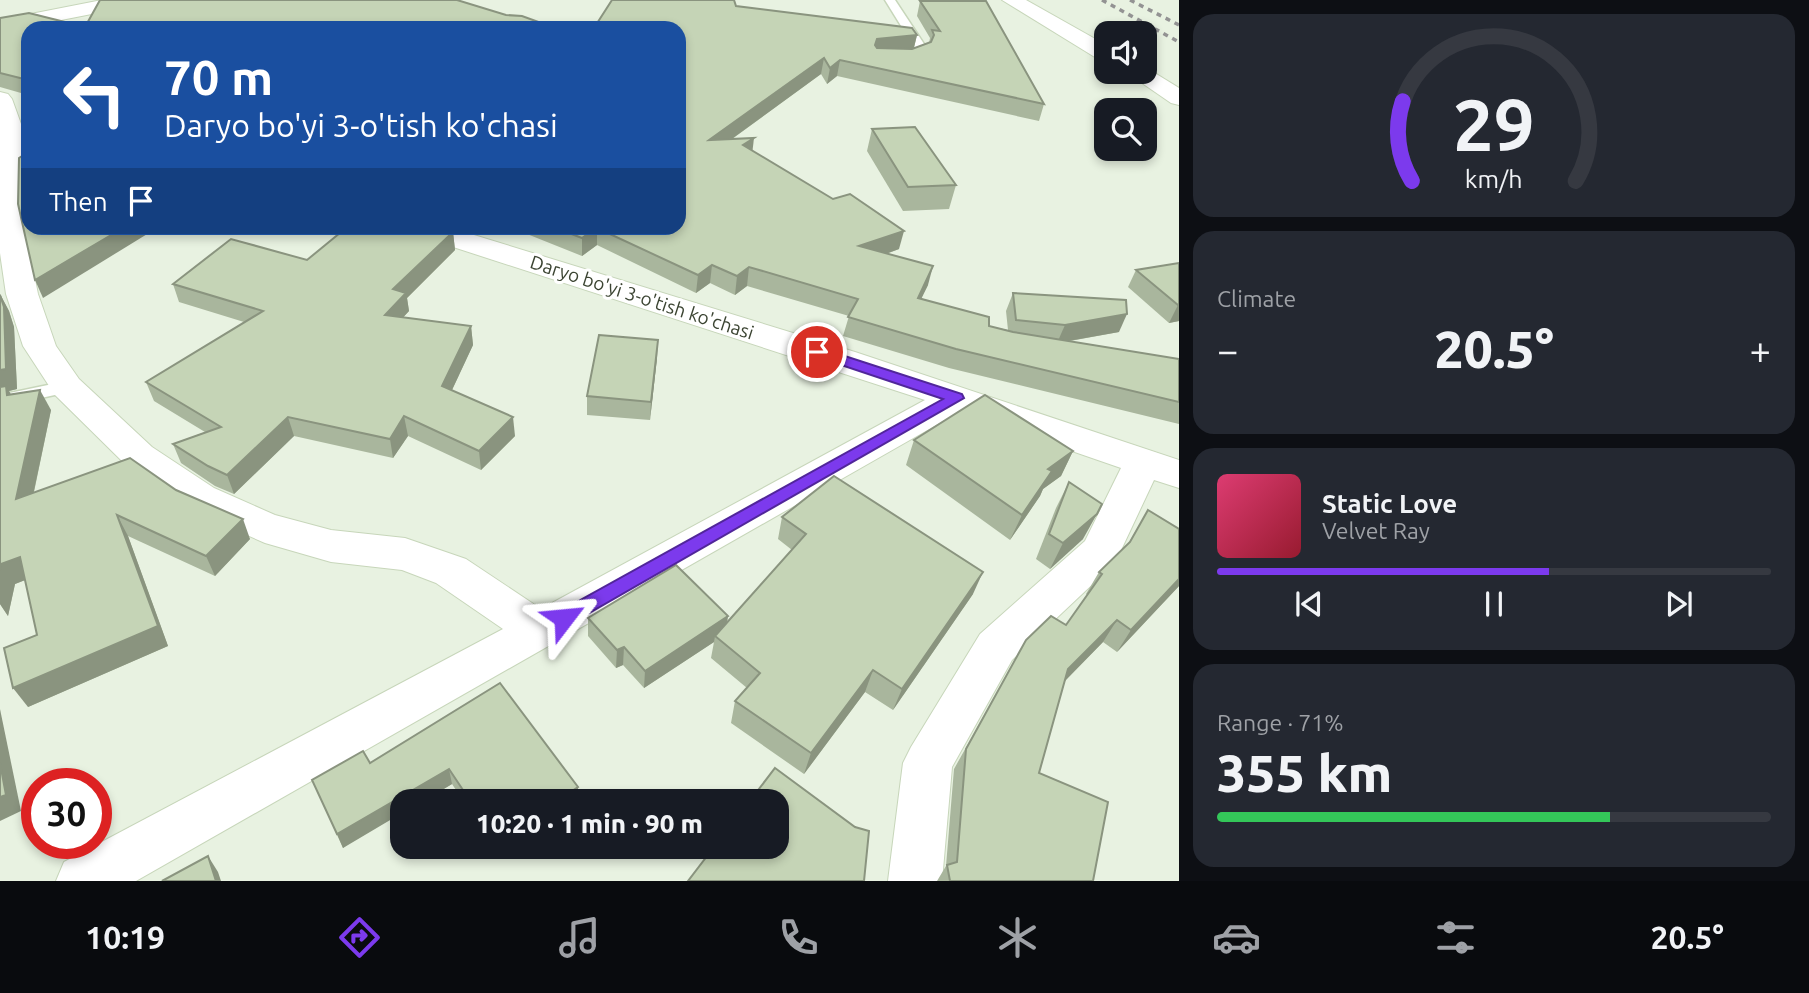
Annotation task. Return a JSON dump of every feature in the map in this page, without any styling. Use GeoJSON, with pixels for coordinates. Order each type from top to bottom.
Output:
{"type":"FeatureCollection","features":[{"type":"Feature","properties":{"kind":"street"},"geometry":{"type":"LineString","coordinates":[[25,21],[107,5],[152,0]]}},
{"type":"Feature","properties":{"kind":"street"},"geometry":{"type":"LineString","coordinates":[[1012,0],[1094,47]]}},
{"type":"Feature","properties":{"kind":"street"},"geometry":{"type":"LineString","coordinates":[[0,26],[21,22]]}},
{"type":"Feature","properties":{"kind":"street"},"geometry":{"type":"LineString","coordinates":[[1156,84],[1179,98]]}},
{"type":"Feature","properties":{"kind":"street"},"geometry":{"type":"LineString","coordinates":[[0,98],[21,103]]}},
{"type":"Feature","properties":{"kind":"street"},"geometry":{"type":"LineString","coordinates":[[0,98],[13,135],[5,223],[22,294],[40,346],[67,387],[139,456],[200,498],[279,531],[331,546],[405,554],[451,571],[540,631]]}},
{"type":"Feature","properties":{"kind":"street","name":"Daryo bo'yi 3-o'tish ko'chasi"},"geometry":{"type":"LineString","coordinates":[[447,235],[957,398],[1161,468]]}},
{"type":"Feature","properties":{"kind":"street"},"geometry":{"type":"LineString","coordinates":[[83,881],[540,631],[957,398]]}},
{"type":"Feature","properties":{"kind":"street"},"geometry":{"type":"LineString","coordinates":[[915,881],[928,764],[996,647],[1100,552],[1161,468]]}},
{"type":"Feature","properties":{"kind":"lane"},"geometry":{"type":"LineString","coordinates":[[890,0],[922,50],[916,58],[898,59]]}},
{"type":"Feature","properties":{"kind":"lane"},"geometry":{"type":"LineString","coordinates":[[0,401],[67,387]]}},
{"type":"Feature","properties":{"kind":"building"},"geometry":{"type":"Polygon","coordinates":[[[100,0],[457,0],[536,21],[88,21],[100,0]]]}},
{"type":"Feature","properties":{"kind":"building"},"geometry":{"type":"Polygon","coordinates":[[[612,0],[734,0],[736,6],[912,28],[917,35],[877,39],[875,45],[877,48],[912,49],[931,42],[934,35],[932,30],[940,31],[920,1],[986,1],[1044,104],[840,60],[830,68],[824,58],[709,140],[754,138],[743,145],[833,199],[850,194],[904,231],[859,246],[933,266],[918,298],[989,317],[989,326],[1013,332],[1179,359],[1179,402],[956,349],[848,317],[858,299],[749,267],[737,276],[712,265],[698,275],[612,235],[686,235],[686,21],[598,21],[612,0]]]}},
{"type":"Feature","properties":{"kind":"building"},"geometry":{"type":"Polygon","coordinates":[[[29,13],[61,21],[21,21],[21,78],[0,73],[0,18],[29,13]]]}},
{"type":"Feature","properties":{"kind":"building"},"geometry":{"type":"Polygon","coordinates":[[[915,127],[956,185],[908,187],[872,129],[915,127]]]}},
{"type":"Feature","properties":{"kind":"building"},"geometry":{"type":"Polygon","coordinates":[[[21,157],[21,217],[18,204],[21,157]]]}},
{"type":"Feature","properties":{"kind":"building"},"geometry":{"type":"Polygon","coordinates":[[[25,235],[111,235],[35,280],[25,235]]]}},
{"type":"Feature","properties":{"kind":"building"},"geometry":{"type":"Polygon","coordinates":[[[337,235],[450,235],[393,289],[406,293],[385,315],[471,326],[442,386],[513,417],[479,451],[404,416],[390,439],[288,417],[227,475],[173,444],[221,427],[146,382],[263,311],[173,284],[231,239],[307,260],[337,235]]]}},
{"type":"Feature","properties":{"kind":"building"},"geometry":{"type":"Polygon","coordinates":[[[1179,263],[1179,305],[1136,270],[1179,263]]]}},
{"type":"Feature","properties":{"kind":"building"},"geometry":{"type":"Polygon","coordinates":[[[1013,293],[1126,300],[1127,314],[1065,325],[1016,320],[1013,293]]]}},
{"type":"Feature","properties":{"kind":"building"},"geometry":{"type":"Polygon","coordinates":[[[0,295],[4,307],[6,369],[0,370],[0,295]]]}},
{"type":"Feature","properties":{"kind":"building"},"geometry":{"type":"Polygon","coordinates":[[[599,335],[658,340],[651,402],[587,396],[599,335]]]}},
{"type":"Feature","properties":{"kind":"building"},"geometry":{"type":"Polygon","coordinates":[[[6,386],[7,395],[40,390],[16,499],[130,458],[176,490],[243,519],[206,556],[117,515],[158,626],[13,688],[4,648],[37,635],[20,557],[1,564],[0,570],[0,387],[6,386]]]}},
{"type":"Feature","properties":{"kind":"building"},"geometry":{"type":"Polygon","coordinates":[[[985,395],[1073,451],[1048,469],[1052,471],[1022,515],[914,440],[985,395]]]}},
{"type":"Feature","properties":{"kind":"building"},"geometry":{"type":"Polygon","coordinates":[[[834,476],[983,572],[902,689],[873,670],[811,753],[735,701],[760,673],[715,636],[806,534],[782,517],[834,476]]]}},
{"type":"Feature","properties":{"kind":"building"},"geometry":{"type":"Polygon","coordinates":[[[1069,482],[1102,504],[1097,514],[1063,543],[1049,534],[1069,482]]]}},
{"type":"Feature","properties":{"kind":"building"},"geometry":{"type":"Polygon","coordinates":[[[1148,510],[1179,529],[1179,579],[1131,630],[1117,620],[1068,669],[1039,773],[1108,802],[1093,881],[950,881],[947,865],[957,862],[966,749],[1026,640],[1051,616],[1066,625],[1102,574],[1099,572],[1130,542],[1148,510]]]}},
{"type":"Feature","properties":{"kind":"building"},"geometry":{"type":"Polygon","coordinates":[[[676,565],[728,616],[645,671],[624,647],[617,650],[588,618],[676,565]]]}},
{"type":"Feature","properties":{"kind":"building"},"geometry":{"type":"Polygon","coordinates":[[[500,683],[578,787],[462,789],[449,769],[415,789],[390,789],[390,803],[337,834],[312,780],[363,751],[370,763],[500,683]]]}},
{"type":"Feature","properties":{"kind":"building"},"geometry":{"type":"Polygon","coordinates":[[[0,763],[6,795],[0,797],[0,763]]]}},
{"type":"Feature","properties":{"kind":"building"},"geometry":{"type":"Polygon","coordinates":[[[775,768],[855,827],[869,831],[864,881],[688,881],[705,859],[789,859],[789,789],[759,789],[775,768]]]}},
{"type":"Feature","properties":{"kind":"building"},"geometry":{"type":"Polygon","coordinates":[[[208,856],[216,881],[162,881],[208,856]]]}},
{"type":"Feature","properties":{"kind":"railway"},"geometry":{"type":"LineString","coordinates":[[1102,0],[1179,42]]}},
{"type":"Feature","properties":{"kind":"railway"},"geometry":{"type":"LineString","coordinates":[[1130,0],[1179,25]]}},
{"type":"Feature","properties":{"kind":"route"},"geometry":{"type":"LineString","coordinates":[[564,618],[957,398],[817,352]]}}]}
